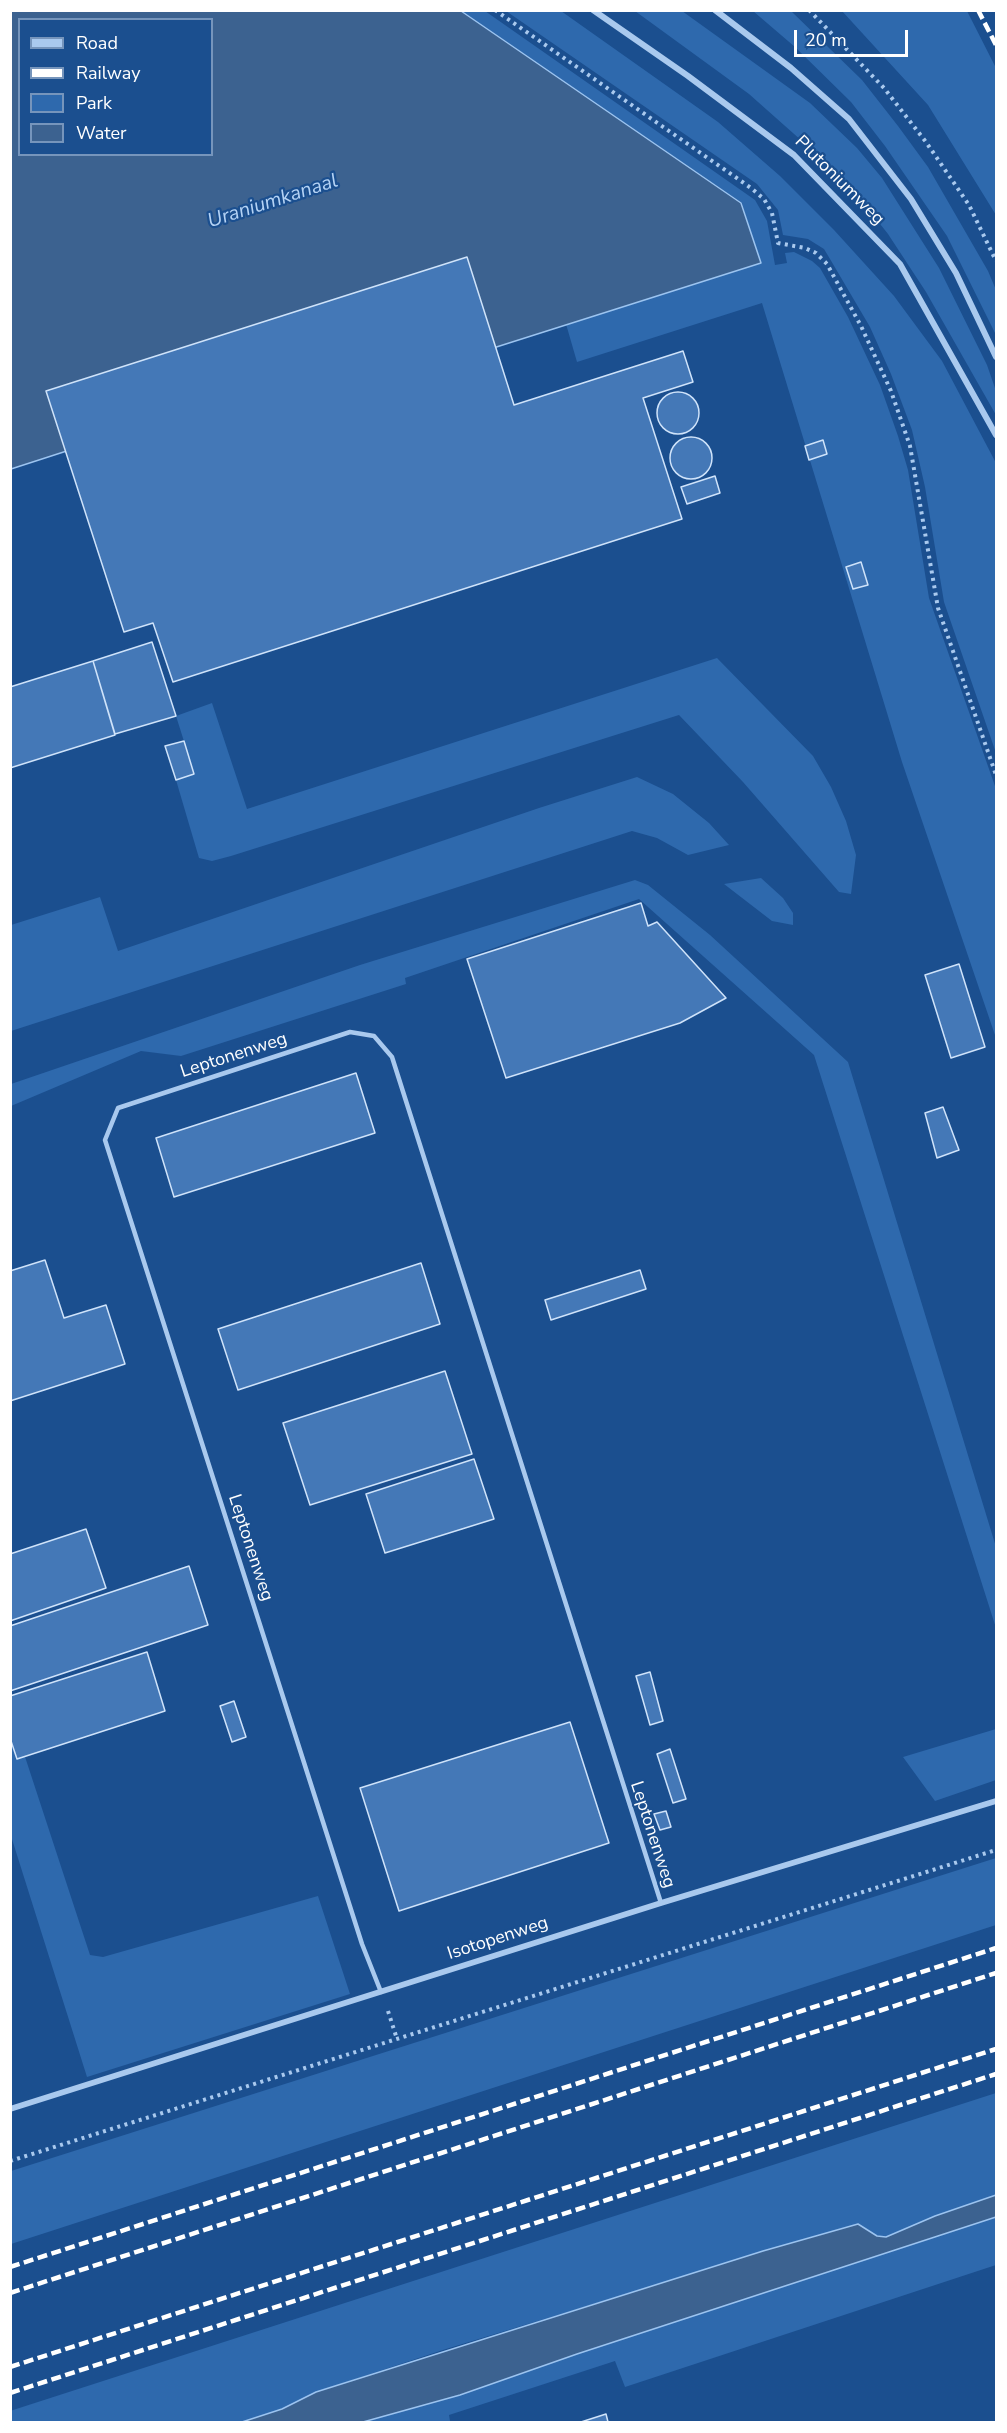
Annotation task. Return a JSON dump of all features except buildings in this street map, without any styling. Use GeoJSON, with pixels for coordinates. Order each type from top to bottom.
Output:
{"type":"FeatureCollection","features":[{"type":"Feature","properties":{"kind":"street","name":"Plutoniumweg"},"geometry":{"type":"LineString","coordinates":[[593,10],[688,76],[794,155],[900,264],[996,435]]}},
{"type":"Feature","properties":{"kind":"street"},"geometry":{"type":"LineString","coordinates":[[715,10],[791,68],[849,118],[911,199],[956,273],[996,357]]}},
{"type":"Feature","properties":{"kind":"street","name":"Isotopenweg"},"geometry":{"type":"LineString","coordinates":[[10,2109],[661,1903],[996,1801]]}},
{"type":"Feature","properties":{"kind":"lane","name":"Leptonenweg"},"geometry":{"type":"LineString","coordinates":[[381,1992],[362,1944],[105,1140],[118,1108],[350,1032],[374,1036],[392,1057],[661,1903]]}},
{"type":"Feature","properties":{"kind":"path"},"geometry":{"type":"LineString","coordinates":[[495,10],[751,188],[764,199],[772,213],[778,243],[805,248],[816,253],[826,264],[861,326],[891,391],[910,446],[938,608],[996,775]]}},
{"type":"Feature","properties":{"kind":"path"},"geometry":{"type":"LineString","coordinates":[[808,10],[884,88],[926,142],[969,205],[996,261]]}},
{"type":"Feature","properties":{"kind":"path"},"geometry":{"type":"LineString","coordinates":[[10,2161],[996,1850]]}},
{"type":"Feature","properties":{"kind":"green space"},"geometry":{"type":"Polygon","coordinates":[[[461,11],[485,11],[755,200],[767,221],[775,265],[787,263],[785,253],[794,252],[812,261],[820,268],[848,317],[880,385],[898,436],[908,470],[929,598],[996,789],[996,1038],[902,762],[762,303],[577,362],[566,324],[760,263],[742,203],[461,11]]]}},
{"type":"Feature","properties":{"kind":"green space"},"geometry":{"type":"Polygon","coordinates":[[[506,11],[561,11],[718,122],[780,176],[834,230],[894,296],[942,361],[996,463],[996,753],[944,602],[925,487],[912,430],[870,327],[824,249],[808,239],[783,235],[778,210],[757,184],[506,11]]]}},
{"type":"Feature","properties":{"kind":"green space"},"geometry":{"type":"Polygon","coordinates":[[[635,11],[682,11],[810,103],[857,148],[882,178],[939,268],[987,365],[996,391],[996,415],[926,292],[888,234],[858,196],[829,165],[749,94],[635,11]]]}},
{"type":"Feature","properties":{"kind":"green space"},"geometry":{"type":"Polygon","coordinates":[[[753,11],[791,11],[862,80],[898,126],[928,167],[988,271],[996,290],[996,335],[947,236],[885,146],[851,102],[795,47],[753,11]]]}},
{"type":"Feature","properties":{"kind":"green space"},"geometry":{"type":"Polygon","coordinates":[[[842,11],[967,11],[996,68],[996,215],[928,105],[842,11]]]}},
{"type":"Feature","properties":{"kind":"green space"},"geometry":{"type":"Polygon","coordinates":[[[717,658],[813,756],[831,787],[846,821],[856,855],[851,894],[839,892],[743,782],[679,715],[231,856],[212,861],[199,858],[176,780],[194,773],[176,716],[212,703],[247,809],[717,658]]]}},
{"type":"Feature","properties":{"kind":"green space"},"geometry":{"type":"Polygon","coordinates":[[[637,777],[673,794],[709,823],[729,845],[688,855],[657,838],[632,831],[11,1031],[11,925],[100,897],[118,951],[637,777]]]}},
{"type":"Feature","properties":{"kind":"green space"},"geometry":{"type":"Polygon","coordinates":[[[761,878],[783,898],[793,913],[793,925],[772,921],[724,884],[761,878]]]}},
{"type":"Feature","properties":{"kind":"green space"},"geometry":{"type":"Polygon","coordinates":[[[635,880],[648,885],[710,935],[848,1062],[996,1547],[996,1628],[814,1055],[639,899],[405,978],[406,984],[181,1056],[141,1051],[11,1106],[11,1084],[360,965],[635,880]]]}},
{"type":"Feature","properties":{"kind":"green space"},"geometry":{"type":"Polygon","coordinates":[[[10,1711],[90,1955],[103,1957],[318,1896],[350,1994],[87,2077],[11,1836],[10,1711]]]}},
{"type":"Feature","properties":{"kind":"green space"},"geometry":{"type":"Polygon","coordinates":[[[996,1729],[996,1780],[935,1801],[903,1757],[996,1729]]]}},
{"type":"Feature","properties":{"kind":"green space"},"geometry":{"type":"Polygon","coordinates":[[[996,1858],[996,1925],[11,2244],[11,2171],[996,1858]]]}},
{"type":"Feature","properties":{"kind":"green space"},"geometry":{"type":"Polygon","coordinates":[[[996,2093],[996,2195],[935,2216],[895,2235],[877,2236],[858,2224],[833,2231],[446,2349],[316,2392],[282,2409],[242,2422],[11,2422],[10,2411],[996,2093]]]}},
{"type":"Feature","properties":{"kind":"green space"},"geometry":{"type":"Polygon","coordinates":[[[996,2217],[996,2265],[625,2387],[615,2361],[449,2415],[450,2421],[363,2422],[460,2395],[577,2354],[996,2217]]]}},
{"type":"Feature","properties":{"kind":"water","name":"Uraniumkanaal"},"geometry":{"type":"Polygon","coordinates":[[[11,11],[461,11],[741,203],[761,263],[298,410],[277,383],[11,469],[11,11]]]}},
{"type":"Feature","properties":{"kind":"water"},"geometry":{"type":"Polygon","coordinates":[[[996,2195],[996,2217],[577,2354],[460,2395],[363,2422],[242,2422],[282,2409],[316,2392],[763,2251],[858,2224],[877,2236],[886,2237],[935,2216],[996,2195]]]}},
{"type":"Feature","properties":{"kind":"railway"},"geometry":{"type":"LineString","coordinates":[[978,10],[996,45]]}},
{"type":"Feature","properties":{"kind":"railway"},"geometry":{"type":"LineString","coordinates":[[10,2267],[996,1948]]}},
{"type":"Feature","properties":{"kind":"railway"},"geometry":{"type":"LineString","coordinates":[[10,2293],[996,1973]]}},
{"type":"Feature","properties":{"kind":"railway"},"geometry":{"type":"LineString","coordinates":[[10,2367],[996,2049]]}},
{"type":"Feature","properties":{"kind":"railway"},"geometry":{"type":"LineString","coordinates":[[10,2393],[996,2074]]}}]}
